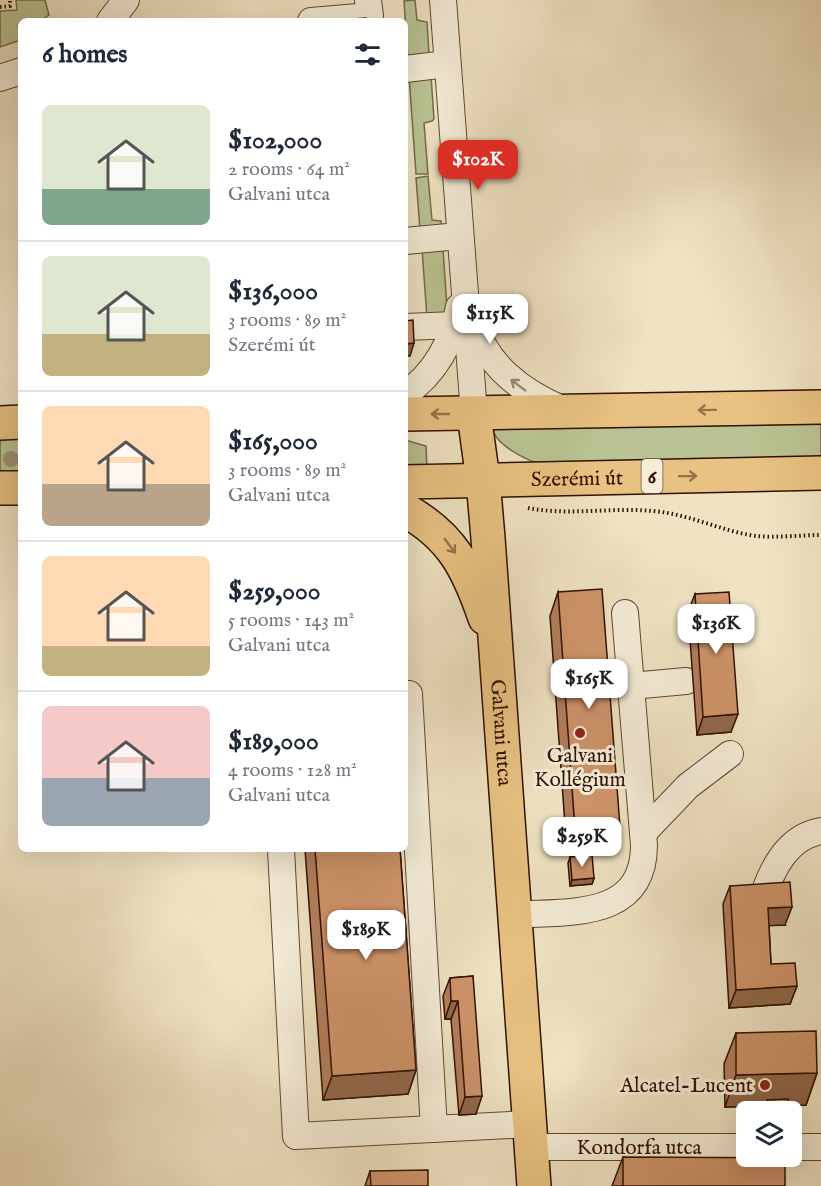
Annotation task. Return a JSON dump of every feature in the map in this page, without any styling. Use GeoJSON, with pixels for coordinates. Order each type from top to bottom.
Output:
{"type":"FeatureCollection","features":[{"type":"Feature","properties":{"kind":"main road"},"geometry":{"type":"LineString","coordinates":[[408,414],[821,407]]}},
{"type":"Feature","properties":{"kind":"main road","name":"Galvani utca"},"geometry":{"type":"LineString","coordinates":[[474,414],[484,494],[534,1186]]}},
{"type":"Feature","properties":{"kind":"main road"},"geometry":{"type":"LineString","coordinates":[[0,423],[18,422]]}},
{"type":"Feature","properties":{"kind":"main road","name":"Szerémi út"},"geometry":{"type":"LineString","coordinates":[[408,482],[484,494],[821,473]]}},
{"type":"Feature","properties":{"kind":"main road"},"geometry":{"type":"LineString","coordinates":[[0,488],[18,488]]}},
{"type":"Feature","properties":{"kind":"main road"},"geometry":{"type":"LineString","coordinates":[[408,512],[435,529],[452,548],[479,601],[496,654]]}},
{"type":"Feature","properties":{"kind":"street"},"geometry":{"type":"LineString","coordinates":[[112,18],[126,0]]}},
{"type":"Feature","properties":{"kind":"street"},"geometry":{"type":"LineString","coordinates":[[346,18],[370,16],[368,0]]}},
{"type":"Feature","properties":{"kind":"street","name":"Galvani utca"},"geometry":{"type":"LineString","coordinates":[[443,0],[474,414]]}},
{"type":"Feature","properties":{"kind":"street"},"geometry":{"type":"LineString","coordinates":[[408,69],[447,64]]}},
{"type":"Feature","properties":{"kind":"street"},"geometry":{"type":"LineString","coordinates":[[0,78],[18,72]]}},
{"type":"Feature","properties":{"kind":"street"},"geometry":{"type":"LineString","coordinates":[[408,241],[459,236]]}},
{"type":"Feature","properties":{"kind":"street","name":"Galvani utca"},"geometry":{"type":"LineString","coordinates":[[408,392],[423,381],[432,369],[456,325],[463,280]]}},
{"type":"Feature","properties":{"kind":"street","name":"Galvani utca"},"geometry":{"type":"LineString","coordinates":[[463,280],[473,322],[483,345],[495,363],[514,383],[540,400],[569,412]]}},
{"type":"Feature","properties":{"kind":"street"},"geometry":{"type":"LineString","coordinates":[[408,327],[456,325]]}},
{"type":"Feature","properties":{"kind":"street"},"geometry":{"type":"LineString","coordinates":[[514,915],[599,908],[618,899],[633,886],[639,877],[644,857],[643,833],[625,613]]}},
{"type":"Feature","properties":{"kind":"street"},"geometry":{"type":"LineString","coordinates":[[631,686],[686,681]]}},
{"type":"Feature","properties":{"kind":"street"},"geometry":{"type":"LineString","coordinates":[[409,693],[434,1129]]}},
{"type":"Feature","properties":{"kind":"street"},"geometry":{"type":"LineString","coordinates":[[643,833],[687,786],[730,754]]}},
{"type":"Feature","properties":{"kind":"street"},"geometry":{"type":"LineString","coordinates":[[763,896],[773,868],[782,855],[804,837],[821,831]]}},
{"type":"Feature","properties":{"kind":"street","name":"Kondorfa utca"},"geometry":{"type":"LineString","coordinates":[[280,852],[296,1136],[434,1129],[736,1146]]}},
{"type":"Feature","properties":{"kind":"street"},"geometry":{"type":"LineString","coordinates":[[802,1147],[821,1147]]}},
{"type":"Feature","properties":{"kind":"path"},"geometry":{"type":"LineString","coordinates":[[0,7],[10,6],[10,0]]}},
{"type":"Feature","properties":{"kind":"path"},"geometry":{"type":"LineString","coordinates":[[484,494],[548,512],[630,509],[654,511],[692,517],[757,536],[821,535]]}},
{"type":"Feature","properties":{"kind":"green space"},"geometry":{"type":"Polygon","coordinates":[[[16,0],[45,0],[49,15],[44,18],[18,18],[18,41],[0,47],[0,11],[17,10],[16,0]]]}},
{"type":"Feature","properties":{"kind":"green space"},"geometry":{"type":"Polygon","coordinates":[[[415,0],[417,20],[427,22],[429,55],[408,59],[408,18],[405,18],[404,1],[415,0]]]}},
{"type":"Feature","properties":{"kind":"green space"},"geometry":{"type":"Polygon","coordinates":[[[409,76],[431,76],[434,119],[424,123],[428,174],[416,174],[409,76]]]}},
{"type":"Feature","properties":{"kind":"green space"},"geometry":{"type":"Polygon","coordinates":[[[428,176],[432,220],[441,221],[442,227],[420,230],[416,178],[428,176]]]}},
{"type":"Feature","properties":{"kind":"green space"},"geometry":{"type":"Polygon","coordinates":[[[422,249],[443,249],[447,307],[444,313],[427,318],[422,249]]]}},
{"type":"Feature","properties":{"kind":"green space"},"geometry":{"type":"Polygon","coordinates":[[[821,420],[821,461],[542,465],[520,456],[505,446],[494,434],[492,427],[821,420]]]}},
{"type":"Feature","properties":{"kind":"green space"},"geometry":{"type":"Polygon","coordinates":[[[18,434],[18,475],[0,475],[0,435],[18,434]]]}},
{"type":"Feature","properties":{"kind":"green space"},"geometry":{"type":"Polygon","coordinates":[[[408,441],[426,446],[427,468],[408,469],[408,441]]]}},
{"type":"Feature","properties":{"kind":"building"},"geometry":{"type":"Polygon","coordinates":[[[413,320],[414,343],[408,344],[408,321],[413,320]]]}},
{"type":"Feature","properties":{"kind":"building","name":"Galvani Kollégium"},"geometry":{"type":"Polygon","coordinates":[[[602,589],[620,827],[575,830],[558,592],[602,589]]]}},
{"type":"Feature","properties":{"kind":"building"},"geometry":{"type":"Polygon","coordinates":[[[729,592],[738,714],[703,717],[695,594],[729,592]]]}},
{"type":"Feature","properties":{"kind":"building"},"geometry":{"type":"Polygon","coordinates":[[[315,852],[400,852],[416,1070],[332,1076],[315,852]]]}},
{"type":"Feature","properties":{"kind":"building"},"geometry":{"type":"Polygon","coordinates":[[[592,855],[594,878],[572,880],[570,857],[592,855]]]}},
{"type":"Feature","properties":{"kind":"building"},"geometry":{"type":"Polygon","coordinates":[[[790,882],[792,907],[768,908],[771,964],[795,963],[797,986],[736,990],[730,886],[790,882]]]}},
{"type":"Feature","properties":{"kind":"building"},"geometry":{"type":"Polygon","coordinates":[[[473,976],[482,1096],[465,1097],[458,1001],[451,1001],[450,978],[473,976]]]}},
{"type":"Feature","properties":{"kind":"building"},"geometry":{"type":"Polygon","coordinates":[[[816,1031],[817,1073],[736,1075],[736,1033],[816,1031]]]}},
{"type":"Feature","properties":{"kind":"building"},"geometry":{"type":"Polygon","coordinates":[[[788,1099],[788,1101],[767,1101],[788,1099]]]}},
{"type":"Feature","properties":{"kind":"building"},"geometry":{"type":"Polygon","coordinates":[[[623,1157],[736,1158],[736,1167],[785,1167],[785,1186],[623,1186],[623,1157]]]}},
{"type":"Feature","properties":{"kind":"building"},"geometry":{"type":"Polygon","coordinates":[[[428,1170],[428,1186],[371,1186],[370,1171],[428,1170]]]}},
{"type":"Feature","properties":{"kind":"place","name":"Galvani Kollégium"},"geometry":{"type":"Point","coordinates":[580,733]}},
{"type":"Feature","properties":{"kind":"place","name":"Alcatel-Lucent"},"geometry":{"type":"Point","coordinates":[765,1085]}}]}
